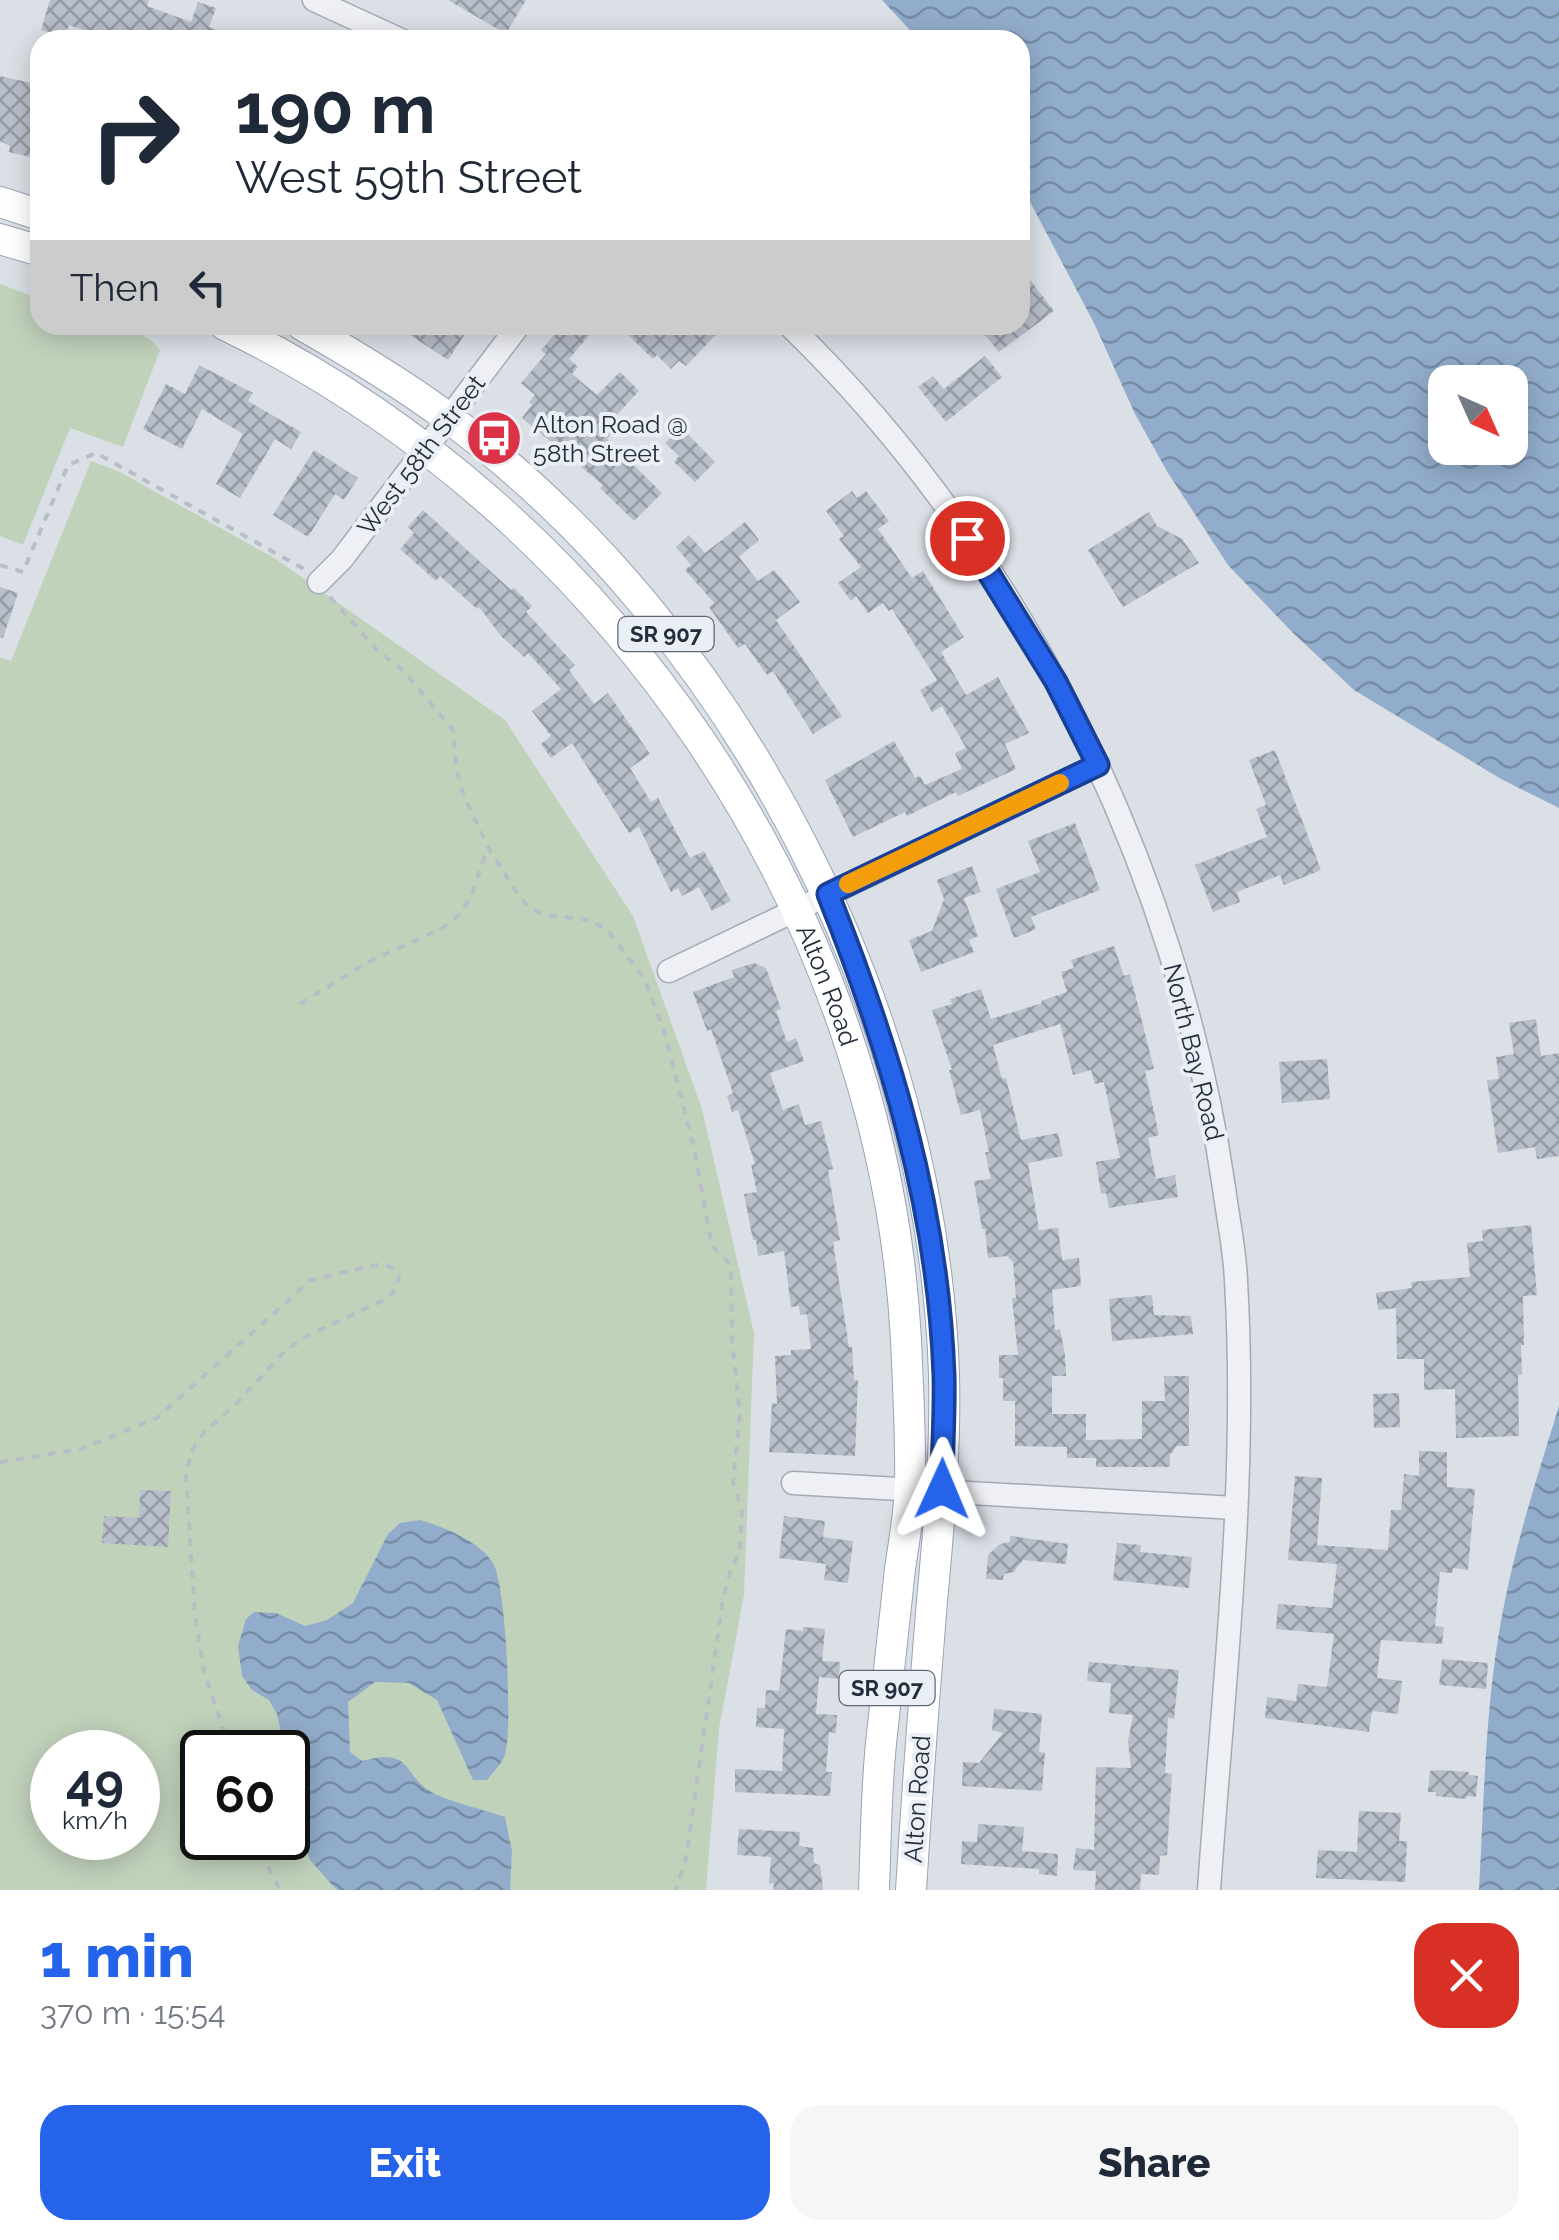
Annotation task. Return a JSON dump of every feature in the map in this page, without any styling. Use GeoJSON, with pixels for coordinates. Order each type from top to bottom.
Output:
{"type":"FeatureCollection","features":[{"type":"Feature","properties":{"kind":"main road"},"geometry":{"type":"LineString","coordinates":[[0,202],[30,212]]}},
{"type":"Feature","properties":{"kind":"main road"},"geometry":{"type":"LineString","coordinates":[[0,239],[30,248]]}},
{"type":"Feature","properties":{"kind":"main road","name":"Alton Road"},"geometry":{"type":"LineString","coordinates":[[243,335],[354,398],[426,448],[518,525],[576,582],[631,645],[729,782],[795,910],[842,1027],[880,1163],[903,1305],[910,1488],[881,1741],[874,1890]]}},
{"type":"Feature","properties":{"kind":"main road","name":"Alton Road"},"geometry":{"type":"LineString","coordinates":[[319,335],[449,418],[544,500],[660,626],[756,759],[828,894],[865,988],[899,1090],[930,1236],[944,1375],[942,1489],[911,1890]]}},
{"type":"Feature","properties":{"kind":"street"},"geometry":{"type":"LineString","coordinates":[[314,0],[379,30]]}},
{"type":"Feature","properties":{"kind":"street","name":"West 58th Street"},"geometry":{"type":"LineString","coordinates":[[319,582],[342,559],[511,335]]}},
{"type":"Feature","properties":{"kind":"street","name":"North Bay Road"},"geometry":{"type":"LineString","coordinates":[[799,335],[828,363],[950,511],[1047,667],[1098,765],[1158,914],[1202,1066],[1236,1276],[1241,1439],[1209,1890]]}},
{"type":"Feature","properties":{"kind":"street"},"geometry":{"type":"LineString","coordinates":[[669,971],[1098,765]]}},
{"type":"Feature","properties":{"kind":"street"},"geometry":{"type":"LineString","coordinates":[[793,1483],[1236,1508]]}},
{"type":"Feature","properties":{"kind":"path"},"geometry":{"type":"LineString","coordinates":[[0,564],[22,572],[68,465],[96,454],[297,563],[319,582],[378,651],[402,670],[453,730],[456,769],[464,796],[488,846],[530,908],[546,915],[591,920],[609,932],[645,980],[664,1030],[694,1144],[712,1246],[730,1265],[732,1341],[740,1412],[733,1482],[742,1511],[740,1551],[730,1569],[723,1599],[686,1858],[676,1890]]}},
{"type":"Feature","properties":{"kind":"path"},"geometry":{"type":"LineString","coordinates":[[300,1004],[370,962],[441,929],[458,916],[471,896],[488,846]]}},
{"type":"Feature","properties":{"kind":"path"},"geometry":{"type":"LineString","coordinates":[[0,1462],[81,1449],[157,1418],[311,1280],[380,1264],[391,1267],[399,1277],[398,1288],[388,1298],[304,1337],[284,1352],[204,1432],[190,1452],[186,1477],[195,1614],[204,1672],[224,1730]]}},
{"type":"Feature","properties":{"kind":"path"},"geometry":{"type":"LineString","coordinates":[[265,1860],[280,1890]]}},
{"type":"Feature","properties":{"kind":"green space"},"geometry":{"type":"Polygon","coordinates":[[[0,284],[30,295],[30,335],[141,335],[160,350],[123,447],[70,428],[23,545],[0,536],[0,284]]]}},
{"type":"Feature","properties":{"kind":"green space"},"geometry":{"type":"Polygon","coordinates":[[[91,461],[120,472],[276,559],[505,720],[633,916],[702,1109],[754,1333],[744,1595],[719,1729],[706,1890],[0,1890],[0,657],[11,661],[91,461]]]}},
{"type":"Feature","properties":{"kind":"water"},"geometry":{"type":"Polygon","coordinates":[[[882,0],[1559,0],[1559,808],[1501,779],[1354,690],[1228,565],[1135,414],[1094,323],[1030,202],[1030,30],[910,30],[882,0]]]}},
{"type":"Feature","properties":{"kind":"water"},"geometry":{"type":"Polygon","coordinates":[[[1559,1406],[1559,1890],[1479,1890],[1488,1721],[1501,1621],[1519,1540],[1559,1406]]]}},
{"type":"Feature","properties":{"kind":"water"},"geometry":{"type":"Polygon","coordinates":[[[420,1520],[450,1531],[470,1542],[493,1563],[498,1576],[507,1657],[505,1755],[487,1780],[473,1780],[437,1700],[409,1683],[375,1682],[348,1702],[350,1752],[362,1761],[379,1757],[399,1760],[435,1794],[505,1817],[512,1851],[510,1890],[334,1887],[310,1860],[310,1730],[280,1730],[269,1700],[252,1690],[242,1676],[238,1646],[246,1619],[254,1612],[276,1613],[305,1626],[327,1620],[353,1603],[388,1534],[400,1523],[420,1520]]]}},
{"type":"Feature","properties":{"kind":"building"},"geometry":{"type":"Polygon","coordinates":[[[50,0],[149,0],[147,6],[191,22],[198,2],[216,8],[209,27],[216,30],[84,30],[69,25],[67,30],[41,30],[50,0]]]}},
{"type":"Feature","properties":{"kind":"building"},"geometry":{"type":"Polygon","coordinates":[[[448,0],[526,0],[508,30],[499,30],[448,0]]]}},
{"type":"Feature","properties":{"kind":"building"},"geometry":{"type":"Polygon","coordinates":[[[0,76],[30,83],[30,157],[9,152],[10,146],[0,141],[0,76]]]}},
{"type":"Feature","properties":{"kind":"building"},"geometry":{"type":"Polygon","coordinates":[[[1030,280],[1054,311],[1030,329],[1030,280]]]}},
{"type":"Feature","properties":{"kind":"building"},"geometry":{"type":"Polygon","coordinates":[[[410,335],[464,335],[448,360],[410,335]]]}},
{"type":"Feature","properties":{"kind":"building"},"geometry":{"type":"Polygon","coordinates":[[[554,335],[589,335],[569,359],[578,367],[572,374],[597,395],[620,372],[639,391],[613,419],[619,425],[607,439],[662,493],[634,521],[600,488],[603,485],[522,418],[535,395],[521,383],[546,354],[541,350],[554,335]]]}},
{"type":"Feature","properties":{"kind":"building"},"geometry":{"type":"Polygon","coordinates":[[[628,335],[715,335],[686,366],[679,361],[671,369],[657,355],[653,359],[628,335]]]}},
{"type":"Feature","properties":{"kind":"building"},"geometry":{"type":"Polygon","coordinates":[[[985,335],[1022,335],[999,352],[985,335]]]}},
{"type":"Feature","properties":{"kind":"building"},"geometry":{"type":"Polygon","coordinates":[[[985,356],[1002,377],[946,422],[918,387],[933,376],[944,389],[985,356]]]}},
{"type":"Feature","properties":{"kind":"building"},"geometry":{"type":"Polygon","coordinates":[[[199,365],[253,393],[248,401],[301,432],[291,449],[275,439],[240,498],[216,484],[243,434],[202,409],[182,449],[143,429],[166,384],[185,394],[199,365]]]}},
{"type":"Feature","properties":{"kind":"building"},"geometry":{"type":"Polygon","coordinates":[[[681,427],[715,462],[695,482],[674,462],[679,456],[665,443],[681,427]]]}},
{"type":"Feature","properties":{"kind":"building"},"geometry":{"type":"Polygon","coordinates":[[[314,450],[358,478],[344,500],[335,494],[308,537],[273,515],[314,450]]]}},
{"type":"Feature","properties":{"kind":"building"},"geometry":{"type":"Polygon","coordinates":[[[852,491],[857,498],[866,491],[889,521],[878,529],[912,578],[923,571],[964,637],[941,652],[966,695],[998,677],[1029,733],[1005,744],[1016,769],[907,816],[905,812],[853,837],[825,780],[894,741],[915,778],[920,776],[925,785],[962,769],[955,753],[966,748],[942,706],[932,712],[920,690],[937,680],[892,609],[889,611],[883,603],[868,613],[856,596],[851,601],[838,583],[861,567],[839,539],[844,536],[826,511],[852,491]]]}},
{"type":"Feature","properties":{"kind":"building"},"geometry":{"type":"Polygon","coordinates":[[[423,510],[532,606],[526,612],[575,665],[569,670],[594,704],[608,693],[650,754],[630,768],[651,802],[658,798],[690,858],[704,851],[731,901],[712,911],[699,887],[682,896],[678,888],[671,892],[639,827],[629,833],[572,743],[551,758],[541,744],[551,736],[532,711],[561,689],[528,653],[524,657],[501,636],[479,607],[440,576],[436,581],[400,549],[414,533],[408,527],[423,510]]]}},
{"type":"Feature","properties":{"kind":"building"},"geometry":{"type":"Polygon","coordinates":[[[1149,512],[1157,526],[1182,539],[1199,563],[1123,607],[1088,550],[1149,512]]]}},
{"type":"Feature","properties":{"kind":"building"},"geometry":{"type":"Polygon","coordinates":[[[745,522],[759,540],[739,557],[758,581],[774,570],[800,602],[776,620],[842,716],[813,734],[773,671],[767,675],[745,644],[738,648],[709,607],[714,603],[685,570],[691,565],[676,547],[689,535],[705,553],[745,522]]]}},
{"type":"Feature","properties":{"kind":"building"},"geometry":{"type":"Polygon","coordinates":[[[0,587],[18,593],[3,638],[0,637],[0,587]]]}},
{"type":"Feature","properties":{"kind":"building"},"geometry":{"type":"Polygon","coordinates":[[[1275,750],[1321,870],[1284,885],[1280,875],[1237,892],[1240,902],[1213,912],[1195,865],[1267,837],[1256,809],[1266,805],[1249,760],[1275,750]]]}},
{"type":"Feature","properties":{"kind":"building"},"geometry":{"type":"Polygon","coordinates":[[[1075,823],[1100,890],[1031,917],[1036,929],[1014,938],[996,889],[1040,872],[1028,841],[1075,823]]]}},
{"type":"Feature","properties":{"kind":"building"},"geometry":{"type":"Polygon","coordinates":[[[972,866],[981,892],[964,898],[978,936],[969,940],[974,952],[921,972],[909,940],[932,931],[944,899],[937,880],[972,866]]]}},
{"type":"Feature","properties":{"kind":"building"},"geometry":{"type":"Polygon","coordinates":[[[1114,946],[1124,976],[1130,974],[1154,1069],[1145,1071],[1159,1135],[1148,1138],[1156,1179],[1175,1175],[1178,1197],[1109,1208],[1106,1193],[1101,1194],[1096,1162],[1120,1158],[1104,1082],[1095,1084],[1091,1070],[1073,1075],[1060,1024],[993,1045],[1002,1079],[1006,1078],[1021,1140],[1058,1133],[1063,1156],[1028,1163],[1039,1230],[1058,1228],[1062,1260],[1079,1258],[1081,1286],[1052,1290],[1055,1330],[1060,1329],[1066,1376],[1052,1376],[1052,1414],[1086,1414],[1086,1440],[1142,1439],[1142,1401],[1165,1401],[1164,1376],[1189,1376],[1189,1446],[1177,1446],[1170,1455],[1170,1467],[1096,1467],[1096,1458],[1067,1458],[1067,1447],[1015,1446],[1015,1401],[1003,1401],[1003,1378],[999,1378],[999,1355],[1018,1355],[1013,1262],[1007,1256],[988,1258],[974,1181],[991,1179],[980,1110],[961,1115],[952,1070],[932,1010],[952,1004],[950,999],[981,989],[991,1019],[1042,1003],[1067,992],[1061,972],[1074,968],[1071,960],[1114,946]]]}},
{"type":"Feature","properties":{"kind":"building"},"geometry":{"type":"Polygon","coordinates":[[[754,963],[766,968],[781,1009],[776,1011],[787,1042],[796,1038],[804,1061],[770,1073],[783,1110],[799,1104],[805,1125],[821,1121],[833,1169],[828,1170],[840,1240],[833,1242],[854,1380],[858,1380],[855,1456],[769,1452],[772,1403],[777,1404],[775,1356],[811,1349],[807,1314],[800,1315],[799,1306],[791,1307],[784,1251],[758,1256],[744,1194],[757,1192],[751,1165],[755,1164],[738,1110],[732,1112],[727,1096],[733,1093],[711,1029],[707,1031],[693,992],[734,977],[732,970],[754,963]]]}},
{"type":"Feature","properties":{"kind":"building"},"geometry":{"type":"Polygon","coordinates":[[[1536,1019],[1541,1056],[1559,1053],[1559,1156],[1537,1159],[1535,1147],[1498,1153],[1487,1080],[1499,1079],[1496,1057],[1514,1054],[1509,1023],[1536,1019]]]}},
{"type":"Feature","properties":{"kind":"building"},"geometry":{"type":"Polygon","coordinates":[[[1327,1059],[1330,1099],[1282,1103],[1279,1062],[1327,1059]]]}},
{"type":"Feature","properties":{"kind":"building"},"geometry":{"type":"Polygon","coordinates":[[[1531,1225],[1537,1295],[1523,1296],[1519,1436],[1456,1438],[1455,1389],[1424,1390],[1424,1359],[1397,1359],[1396,1308],[1378,1310],[1376,1293],[1412,1288],[1411,1282],[1470,1277],[1467,1243],[1483,1241],[1482,1230],[1531,1225]]]}},
{"type":"Feature","properties":{"kind":"building"},"geometry":{"type":"Polygon","coordinates":[[[1152,1295],[1154,1315],[1191,1316],[1193,1334],[1112,1341],[1109,1299],[1152,1295]]]}},
{"type":"Feature","properties":{"kind":"building"},"geometry":{"type":"Polygon","coordinates":[[[1399,1393],[1400,1427],[1374,1428],[1373,1394],[1399,1393]]]}},
{"type":"Feature","properties":{"kind":"building"},"geometry":{"type":"Polygon","coordinates":[[[1419,1451],[1447,1452],[1447,1487],[1475,1489],[1468,1570],[1453,1568],[1452,1573],[1440,1572],[1435,1626],[1444,1627],[1442,1644],[1381,1640],[1377,1678],[1402,1681],[1398,1714],[1372,1711],[1369,1732],[1265,1718],[1267,1697],[1296,1701],[1298,1684],[1327,1687],[1334,1634],[1276,1629],[1278,1604],[1332,1608],[1337,1564],[1288,1560],[1295,1476],[1322,1478],[1317,1545],[1388,1550],[1391,1510],[1401,1510],[1404,1474],[1419,1476],[1419,1451]]]}},
{"type":"Feature","properties":{"kind":"building"},"geometry":{"type":"Polygon","coordinates":[[[140,1490],[171,1491],[168,1547],[102,1543],[104,1516],[139,1518],[140,1490]]]}},
{"type":"Feature","properties":{"kind":"building"},"geometry":{"type":"Polygon","coordinates":[[[784,1516],[825,1521],[823,1537],[853,1541],[848,1583],[824,1580],[826,1564],[779,1558],[784,1516]]]}},
{"type":"Feature","properties":{"kind":"building"},"geometry":{"type":"Polygon","coordinates":[[[1010,1536],[1068,1544],[1066,1564],[1023,1560],[1014,1572],[1004,1574],[1003,1580],[986,1579],[988,1555],[1000,1544],[1010,1542],[1010,1536]]]}},
{"type":"Feature","properties":{"kind":"building"},"geometry":{"type":"Polygon","coordinates":[[[1117,1543],[1141,1545],[1140,1552],[1192,1557],[1189,1588],[1113,1580],[1117,1543]]]}},
{"type":"Feature","properties":{"kind":"building"},"geometry":{"type":"Polygon","coordinates":[[[803,1627],[825,1629],[822,1661],[840,1662],[839,1679],[819,1677],[816,1714],[837,1715],[836,1733],[829,1732],[826,1772],[832,1772],[830,1796],[735,1792],[735,1769],[782,1771],[784,1729],[756,1727],[757,1708],[765,1708],[766,1690],[779,1691],[786,1629],[803,1631],[803,1627]]]}},
{"type":"Feature","properties":{"kind":"building"},"geometry":{"type":"Polygon","coordinates":[[[1442,1659],[1488,1663],[1486,1689],[1439,1685],[1442,1659]]]}},
{"type":"Feature","properties":{"kind":"building"},"geometry":{"type":"Polygon","coordinates":[[[1089,1662],[1179,1670],[1174,1719],[1168,1718],[1165,1773],[1172,1774],[1167,1855],[1160,1856],[1159,1875],[1141,1874],[1140,1890],[1095,1890],[1096,1871],[1073,1870],[1076,1848],[1094,1850],[1096,1767],[1131,1768],[1128,1741],[1133,1715],[1109,1713],[1111,1683],[1087,1681],[1089,1662]]]}},
{"type":"Feature","properties":{"kind":"building"},"geometry":{"type":"Polygon","coordinates":[[[994,1709],[1042,1714],[1042,1791],[962,1786],[963,1762],[979,1763],[1003,1733],[992,1730],[994,1709]]]}},
{"type":"Feature","properties":{"kind":"building"},"geometry":{"type":"Polygon","coordinates":[[[1430,1771],[1478,1776],[1476,1797],[1436,1796],[1436,1792],[1428,1792],[1430,1771]]]}},
{"type":"Feature","properties":{"kind":"building"},"geometry":{"type":"Polygon","coordinates":[[[1359,1811],[1401,1813],[1399,1841],[1407,1841],[1405,1882],[1316,1878],[1318,1850],[1357,1852],[1359,1811]]]}},
{"type":"Feature","properties":{"kind":"building"},"geometry":{"type":"Polygon","coordinates":[[[978,1824],[1024,1827],[1022,1851],[1058,1854],[1057,1876],[1039,1874],[1039,1869],[961,1864],[962,1841],[977,1842],[978,1824]]]}},
{"type":"Feature","properties":{"kind":"building"},"geometry":{"type":"Polygon","coordinates":[[[739,1829],[800,1832],[799,1846],[813,1848],[814,1863],[820,1865],[823,1890],[773,1890],[774,1883],[769,1884],[771,1857],[737,1855],[739,1829]]]}},
{"type":"Feature","properties":{"kind":"slow traffic"},"geometry":{"type":"LineString","coordinates":[[848,884],[1060,783]]}},
{"type":"Feature","properties":{"kind":"place","name":"Alton Road @ 58th Street"},"geometry":{"type":"Point","coordinates":[494,438]}},
{"type":"Feature","properties":{"kind":"route"},"geometry":{"type":"LineString","coordinates":[[942,1489],[944,1375],[930,1236],[899,1090],[828,894],[1098,765],[1056,682],[967,538]]}}]}
